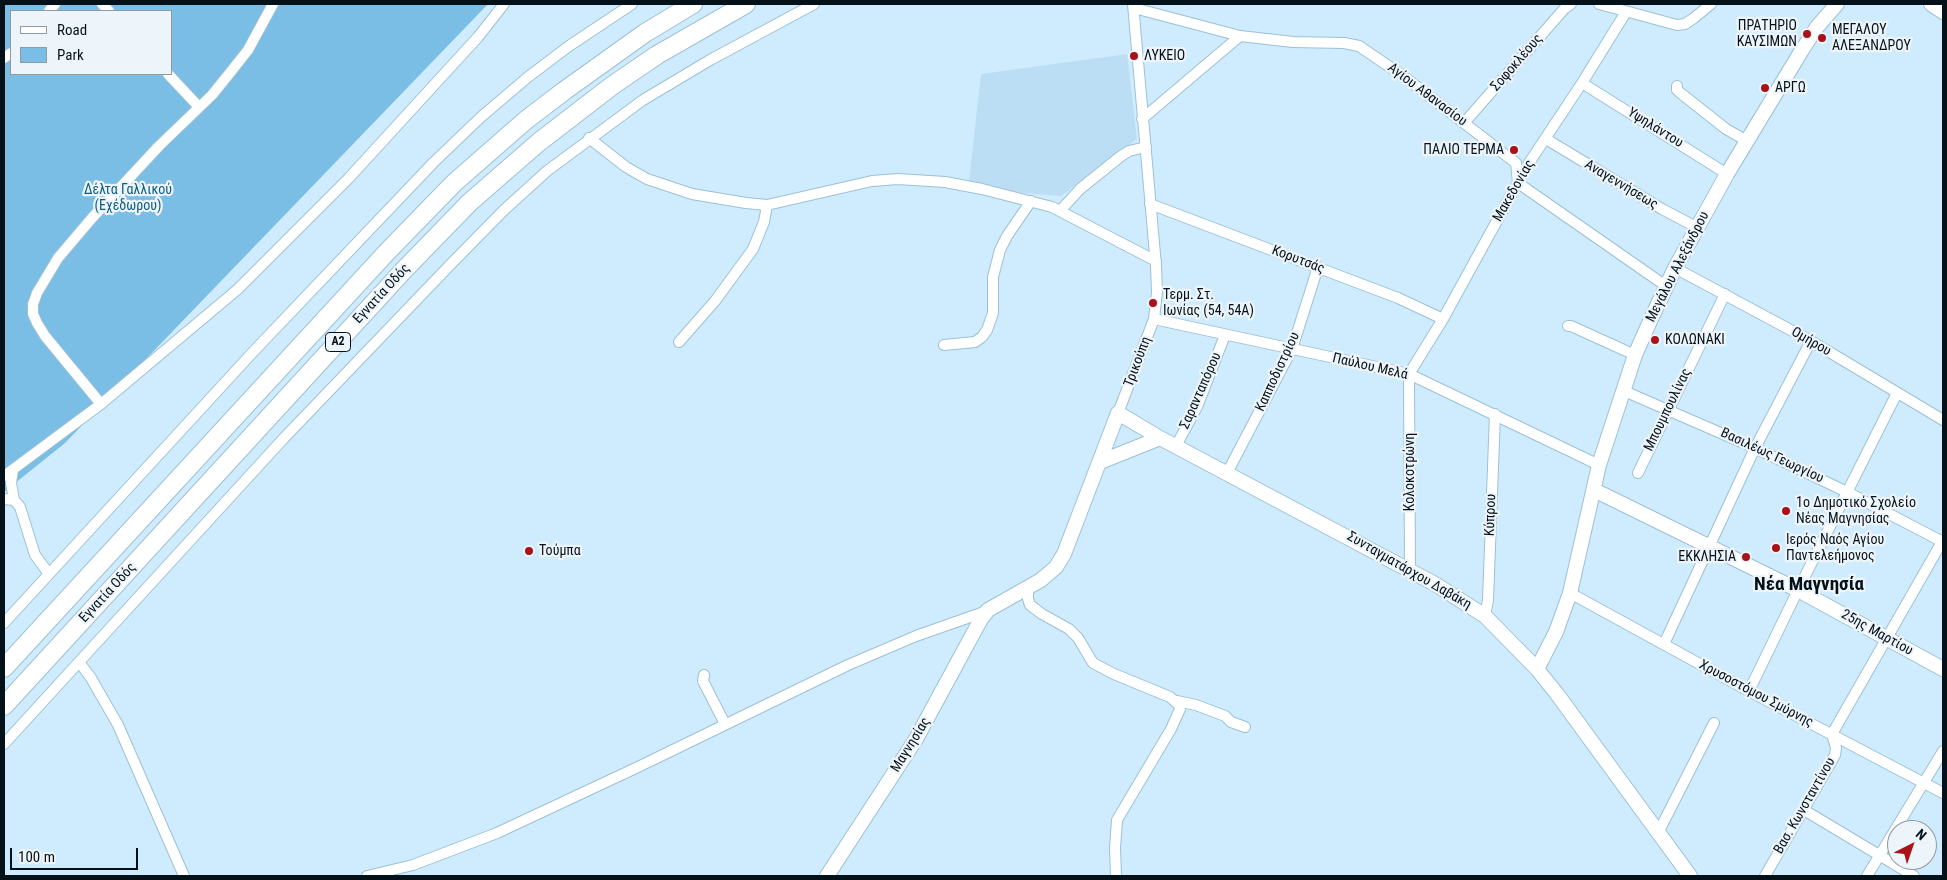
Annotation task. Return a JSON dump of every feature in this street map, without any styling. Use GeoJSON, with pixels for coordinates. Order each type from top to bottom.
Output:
{"type":"FeatureCollection","features":[{"type":"Feature","properties":{"kind":"highway","name":"Εγνατία Οδός"},"geometry":{"type":"LineString","coordinates":[[4,668],[373,267],[454,183],[526,120],[564,91],[629,44],[694,4]]}},
{"type":"Feature","properties":{"kind":"highway","name":"Εγνατία Οδός"},"geometry":{"type":"LineString","coordinates":[[4,706],[403,271],[470,202],[539,142],[613,85],[673,46],[746,4]]}},
{"type":"Feature","properties":{"kind":"street"},"geometry":{"type":"LineString","coordinates":[[101,404],[41,330],[33,314],[33,304],[37,292],[58,258],[92,218],[159,146],[199,107],[248,50],[273,4]]}},
{"type":"Feature","properties":{"kind":"street"},"geometry":{"type":"LineString","coordinates":[[49,574],[35,554],[20,507],[9,499],[11,483],[8,473],[101,404],[238,289],[287,241],[410,112],[504,4]]}},
{"type":"Feature","properties":{"kind":"street"},"geometry":{"type":"LineString","coordinates":[[4,623],[260,345],[434,162],[528,77],[569,46],[632,4]]}},
{"type":"Feature","properties":{"kind":"street"},"geometry":{"type":"LineString","coordinates":[[4,744],[284,438],[504,210],[547,171],[589,138],[643,100],[710,60],[814,4]]}},
{"type":"Feature","properties":{"kind":"street","name":"Σοφοκλέους"},"geometry":{"type":"LineString","coordinates":[[1464,123],[1564,8],[1571,4]]}},
{"type":"Feature","properties":{"kind":"street"},"geometry":{"type":"LineString","coordinates":[[1599,4],[1677,25],[1685,24],[1711,4]]}},
{"type":"Feature","properties":{"kind":"street","name":"Μεγάλου Αλεξάνδρου"},"geometry":{"type":"LineString","coordinates":[[1538,670],[1556,632],[1570,593],[1599,465],[1635,355],[1675,268],[1727,174],[1807,42],[1837,4]]}},
{"type":"Feature","properties":{"kind":"street","name":"Αγίου Αθανασίου"},"geometry":{"type":"LineString","coordinates":[[1134,6],[1240,36],[1293,42],[1344,43],[1359,46],[1403,76],[1516,163]]}},
{"type":"Feature","properties":{"kind":"street","name":"Τρικούπη"},"geometry":{"type":"LineString","coordinates":[[988,610],[1028,589],[1048,575],[1056,567],[1064,554],[1154,319],[1157,292],[1156,260],[1142,119],[1134,6]]}},
{"type":"Feature","properties":{"kind":"street","name":"Μακεδονίας"},"geometry":{"type":"LineString","coordinates":[[1409,374],[1443,319],[1527,166],[1626,12]]}},
{"type":"Feature","properties":{"kind":"street"},"geometry":{"type":"LineString","coordinates":[[1142,119],[1240,36]]}},
{"type":"Feature","properties":{"kind":"street"},"geometry":{"type":"LineString","coordinates":[[169,75],[199,107]]}},
{"type":"Feature","properties":{"kind":"street","name":"Υψηλάντου"},"geometry":{"type":"LineString","coordinates":[[1582,83],[1727,174]]}},
{"type":"Feature","properties":{"kind":"street"},"geometry":{"type":"LineString","coordinates":[[1678,86],[1677,90],[1683,95],[1726,129],[1747,141]]}},
{"type":"Feature","properties":{"kind":"street"},"geometry":{"type":"LineString","coordinates":[[589,138],[626,168],[647,179],[692,194],[767,205],[872,181],[898,179],[945,182],[1031,201],[1060,211],[1156,260]]}},
{"type":"Feature","properties":{"kind":"street","name":"Αναγεννήσεως"},"geometry":{"type":"LineString","coordinates":[[1546,139],[1654,204],[1698,228]]}},
{"type":"Feature","properties":{"kind":"street"},"geometry":{"type":"LineString","coordinates":[[1060,211],[1080,189],[1121,156],[1130,151],[1146,147]]}},
{"type":"Feature","properties":{"kind":"street"},"geometry":{"type":"LineString","coordinates":[[1527,166],[1516,163],[1518,183],[1666,286]]}},
{"type":"Feature","properties":{"kind":"street"},"geometry":{"type":"LineString","coordinates":[[944,345],[975,342],[982,337],[993,313],[993,277],[1000,250],[1007,236],[1031,201]]}},
{"type":"Feature","properties":{"kind":"street","name":"Κορυτσάς"},"geometry":{"type":"LineString","coordinates":[[1150,204],[1398,298],[1443,319]]}},
{"type":"Feature","properties":{"kind":"street"},"geometry":{"type":"LineString","coordinates":[[679,342],[715,301],[753,249],[764,222],[767,205]]}},
{"type":"Feature","properties":{"kind":"street","name":"Καπποδιστρίου"},"geometry":{"type":"LineString","coordinates":[[1227,473],[1292,349],[1318,267]]}},
{"type":"Feature","properties":{"kind":"street","name":"Ομήρου"},"geometry":{"type":"LineString","coordinates":[[1675,268],[1811,341],[1943,420]]}},
{"type":"Feature","properties":{"kind":"street","name":"Μπουμπουλίνας"},"geometry":{"type":"LineString","coordinates":[[1638,473],[1725,294]]}},
{"type":"Feature","properties":{"kind":"street","name":"Παύλου Μελά"},"geometry":{"type":"LineString","coordinates":[[1154,319],[1409,374],[1599,465]]}},
{"type":"Feature","properties":{"kind":"street"},"geometry":{"type":"LineString","coordinates":[[1568,326],[1572,326],[1635,355]]}},
{"type":"Feature","properties":{"kind":"street","name":"Σαρανταπόρου"},"geometry":{"type":"LineString","coordinates":[[1176,446],[1197,407],[1225,334]]}},
{"type":"Feature","properties":{"kind":"street"},"geometry":{"type":"LineString","coordinates":[[1664,644],[1755,448],[1811,341]]}},
{"type":"Feature","properties":{"kind":"street","name":"Κολοκοτρώνη"},"geometry":{"type":"LineString","coordinates":[[1409,374],[1410,570]]}},
{"type":"Feature","properties":{"kind":"street","name":"Βασιλέως Γεωργίου"},"geometry":{"type":"LineString","coordinates":[[1624,391],[1755,448],[1943,541]]}},
{"type":"Feature","properties":{"kind":"street"},"geometry":{"type":"LineString","coordinates":[[1750,691],[1798,590],[1897,393]]}},
{"type":"Feature","properties":{"kind":"street","name":"Συνταγματάρχου Δαβάκη"},"geometry":{"type":"LineString","coordinates":[[1118,413],[1160,438],[1410,570],[1485,616],[1538,670],[1659,831],[1690,876]]}},
{"type":"Feature","properties":{"kind":"street","name":"Κύπρου"},"geometry":{"type":"LineString","coordinates":[[1485,616],[1488,600],[1494,414]]}},
{"type":"Feature","properties":{"kind":"street"},"geometry":{"type":"LineString","coordinates":[[1100,462],[1160,438]]}},
{"type":"Feature","properties":{"kind":"street","name":"25ης Μαρτίου"},"geometry":{"type":"LineString","coordinates":[[1594,490],[1708,548],[1798,590],[1943,670]]}},
{"type":"Feature","properties":{"kind":"street"},"geometry":{"type":"LineString","coordinates":[[1832,734],[1943,541]]}},
{"type":"Feature","properties":{"kind":"street"},"geometry":{"type":"LineString","coordinates":[[1028,589],[1030,605],[1069,629],[1078,638],[1093,663],[1098,667],[1177,701],[1196,705],[1226,716],[1231,722],[1245,727]]}},
{"type":"Feature","properties":{"kind":"street","name":"Χρυσοστόμου Σμύρνης"},"geometry":{"type":"LineString","coordinates":[[1570,593],[1943,793]]}},
{"type":"Feature","properties":{"kind":"street"},"geometry":{"type":"LineString","coordinates":[[367,876],[413,865],[497,833],[848,665],[916,636],[988,610]]}},
{"type":"Feature","properties":{"kind":"street","name":"Μαγνησίας"},"geometry":{"type":"LineString","coordinates":[[827,876],[916,740],[974,630],[988,610]]}},
{"type":"Feature","properties":{"kind":"street"},"geometry":{"type":"LineString","coordinates":[[79,662],[92,678],[118,725],[184,876]]}},
{"type":"Feature","properties":{"kind":"street"},"geometry":{"type":"LineString","coordinates":[[704,675],[703,681],[725,724]]}},
{"type":"Feature","properties":{"kind":"street"},"geometry":{"type":"LineString","coordinates":[[1116,876],[1115,834],[1117,820],[1170,729],[1180,709],[1177,701]]}},
{"type":"Feature","properties":{"kind":"street"},"geometry":{"type":"LineString","coordinates":[[1659,831],[1714,723]]}},
{"type":"Feature","properties":{"kind":"street","name":"Βασ. Κωνσταντίνου"},"geometry":{"type":"LineString","coordinates":[[1765,876],[1835,755],[1836,748],[1832,734]]}},
{"type":"Feature","properties":{"kind":"street"},"geometry":{"type":"LineString","coordinates":[[1867,876],[1943,751]]}},
{"type":"Feature","properties":{"kind":"street"},"geometry":{"type":"LineString","coordinates":[[1804,810],[1914,876]]}},
{"type":"Feature","properties":{"kind":"shaded area"},"geometry":{"type":"Polygon","coordinates":[[[1127,54],[1137,139],[1061,196],[1022,193],[969,181],[981,74],[1127,54]]]}},
{"type":"Feature","properties":{"kind":"green space","name":"Δέλτα Γαλλικού (Εχέδωρου)"},"geometry":{"type":"Polygon","coordinates":[[[4,4],[488,4],[65,443],[4,492],[4,4]]]}},
{"type":"Feature","properties":{"kind":"place","name":"ΠΡΑΤΗΡΙΟ ΚΑΥΣΙΜΩΝ"},"geometry":{"type":"Point","coordinates":[1807,34]}},
{"type":"Feature","properties":{"kind":"place","name":"ΜΕΓΑΛΟΥ ΑΛΕΞΑΝΔΡΟΥ"},"geometry":{"type":"Point","coordinates":[1822,38]}},
{"type":"Feature","properties":{"kind":"place","name":"ΛΥΚΕΙΟ"},"geometry":{"type":"Point","coordinates":[1134,56]}},
{"type":"Feature","properties":{"kind":"place","name":"ΑΡΓΩ"},"geometry":{"type":"Point","coordinates":[1765,88]}},
{"type":"Feature","properties":{"kind":"place","name":"ΠΑΛΙΟ ΤΕΡΜΑ"},"geometry":{"type":"Point","coordinates":[1514,150]}},
{"type":"Feature","properties":{"kind":"place","name":"Τερμ. Στ. Ιωνίας (54, 54Α)"},"geometry":{"type":"Point","coordinates":[1153,303]}},
{"type":"Feature","properties":{"kind":"place","name":"ΚΟΛΩΝΑΚΙ"},"geometry":{"type":"Point","coordinates":[1655,340]}},
{"type":"Feature","properties":{"kind":"place","name":"1ο Δημοτικό Σχολείο Νέας Μαγνησίας"},"geometry":{"type":"Point","coordinates":[1786,511]}},
{"type":"Feature","properties":{"kind":"place","name":"Ιερός Ναός Αγίου Παντελεήμονος"},"geometry":{"type":"Point","coordinates":[1776,548]}},
{"type":"Feature","properties":{"kind":"place","name":"Τούμπα"},"geometry":{"type":"Point","coordinates":[529,551]}},
{"type":"Feature","properties":{"kind":"place","name":"ΕΚΚΛΗΣΙΑ"},"geometry":{"type":"Point","coordinates":[1746,557]}},
{"type":"Feature","properties":{"kind":"district","name":"Νέα Μαγνησία"},"geometry":{"type":"Point","coordinates":[1809,585]}}]}
